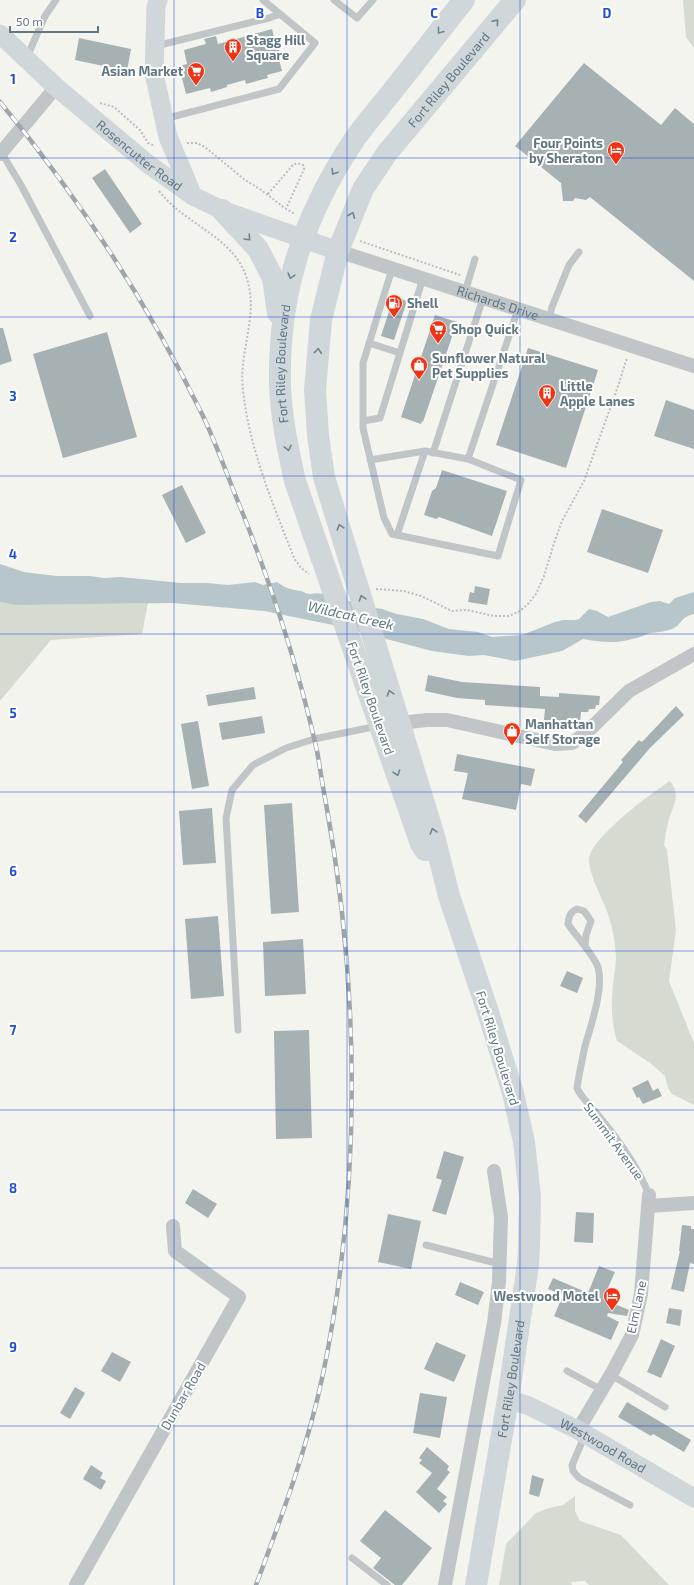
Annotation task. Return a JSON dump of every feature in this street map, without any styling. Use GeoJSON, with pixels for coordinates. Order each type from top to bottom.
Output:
{"type":"FeatureCollection","features":[{"type":"Feature","properties":{"kind":"highway","name":"Fort Riley Boulevard"},"geometry":{"type":"LineString","coordinates":[[390,724],[356,657],[295,481],[285,432],[280,386],[281,339],[288,285],[306,230],[327,184],[354,139],[464,0]]}},
{"type":"Feature","properties":{"kind":"highway","name":"Fort Riley Boulevard"},"geometry":{"type":"LineString","coordinates":[[476,1585],[508,1399],[529,1246],[530,1196],[524,1142],[514,1093],[449,896],[421,844],[390,724],[381,662],[324,477],[318,435],[315,390],[321,320],[341,243],[363,189],[387,153],[515,0]]}},
{"type":"Feature","properties":{"kind":"highway"},"geometry":{"type":"LineString","coordinates":[[222,210],[258,249],[273,278],[281,339]]}},
{"type":"Feature","properties":{"kind":"street"},"geometry":{"type":"LineString","coordinates":[[158,0],[154,73],[168,137],[193,196]]}},
{"type":"Feature","properties":{"kind":"street","name":"Rosencutter Road"},"geometry":{"type":"LineString","coordinates":[[0,34],[56,87],[148,164],[193,196],[222,210],[306,230]]}},
{"type":"Feature","properties":{"kind":"street"},"geometry":{"type":"LineString","coordinates":[[1,153],[56,87]]}},
{"type":"Feature","properties":{"kind":"street","name":"Richards Drive"},"geometry":{"type":"LineString","coordinates":[[306,230],[341,243],[392,268],[694,366]]}},
{"type":"Feature","properties":{"kind":"street"},"geometry":{"type":"LineString","coordinates":[[390,724],[427,720],[447,720],[555,744],[572,743],[585,734],[630,691],[694,654]]}},
{"type":"Feature","properties":{"kind":"street","name":"Fort Riley Boulevard"},"geometry":{"type":"LineString","coordinates":[[445,1585],[494,1323],[499,1282],[501,1217],[494,1171]]}},
{"type":"Feature","properties":{"kind":"street"},"geometry":{"type":"LineString","coordinates":[[649,1200],[694,1203]]}},
{"type":"Feature","properties":{"kind":"street","name":"Elm Lane"},"geometry":{"type":"LineString","coordinates":[[582,1433],[602,1390],[632,1335],[641,1294],[649,1200]]}},
{"type":"Feature","properties":{"kind":"street","name":"Dunbar Road"},"geometry":{"type":"LineString","coordinates":[[76,1585],[239,1297],[174,1251],[173,1226]]}},
{"type":"Feature","properties":{"kind":"street","name":"Westwood Road"},"geometry":{"type":"LineString","coordinates":[[508,1399],[529,1406],[582,1433],[694,1498]]}},
{"type":"Feature","properties":{"kind":"lane"},"geometry":{"type":"LineString","coordinates":[[26,59],[45,16],[56,0]]}},
{"type":"Feature","properties":{"kind":"lane"},"geometry":{"type":"LineString","coordinates":[[164,119],[279,89],[316,44],[263,0]]}},
{"type":"Feature","properties":{"kind":"lane"},"geometry":{"type":"LineString","coordinates":[[334,0],[357,18],[373,0]]}},
{"type":"Feature","properties":{"kind":"lane"},"geometry":{"type":"LineString","coordinates":[[155,46],[280,14]]}},
{"type":"Feature","properties":{"kind":"lane"},"geometry":{"type":"LineString","coordinates":[[1,153],[21,185],[90,316]]}},
{"type":"Feature","properties":{"kind":"lane"},"geometry":{"type":"LineString","coordinates":[[550,319],[552,307],[569,265],[579,252]]}},
{"type":"Feature","properties":{"kind":"lane"},"geometry":{"type":"LineString","coordinates":[[465,292],[475,259]]}},
{"type":"Feature","properties":{"kind":"lane"},"geometry":{"type":"LineString","coordinates":[[370,460],[425,451],[468,459],[521,480],[498,556],[392,534],[384,518],[370,460],[363,428],[363,364],[392,268]]}},
{"type":"Feature","properties":{"kind":"lane"},"geometry":{"type":"LineString","coordinates":[[363,421],[380,418],[423,278]]}},
{"type":"Feature","properties":{"kind":"lane"},"geometry":{"type":"LineString","coordinates":[[433,453],[483,298]]}},
{"type":"Feature","properties":{"kind":"lane"},"geometry":{"type":"LineString","coordinates":[[468,459],[518,309]]}},
{"type":"Feature","properties":{"kind":"lane"},"geometry":{"type":"LineString","coordinates":[[369,343],[400,353]]}},
{"type":"Feature","properties":{"kind":"lane"},"geometry":{"type":"LineString","coordinates":[[397,535],[425,451]]}},
{"type":"Feature","properties":{"kind":"lane"},"geometry":{"type":"LineString","coordinates":[[238,1030],[226,818],[232,790],[253,765],[286,748],[314,739],[390,724]]}},
{"type":"Feature","properties":{"kind":"lane"},"geometry":{"type":"LineString","coordinates":[[577,909],[584,911],[591,921],[586,934],[585,946],[568,924],[572,911],[577,909]]}},
{"type":"Feature","properties":{"kind":"lane","name":"Summit Avenue"},"geometry":{"type":"LineString","coordinates":[[585,946],[598,967],[597,1004],[585,1047],[577,1088],[580,1094],[612,1134],[643,1180],[649,1200]]}},
{"type":"Feature","properties":{"kind":"lane"},"geometry":{"type":"LineString","coordinates":[[426,1245],[500,1264]]}},
{"type":"Feature","properties":{"kind":"lane"},"geometry":{"type":"LineString","coordinates":[[568,1371],[602,1390]]}},
{"type":"Feature","properties":{"kind":"lane"},"geometry":{"type":"LineString","coordinates":[[611,1375],[665,1407]]}},
{"type":"Feature","properties":{"kind":"lane"},"geometry":{"type":"LineString","coordinates":[[582,1433],[572,1465],[573,1471],[579,1478],[630,1505]]}},
{"type":"Feature","properties":{"kind":"lane"},"geometry":{"type":"LineString","coordinates":[[352,1558],[387,1585]]}},
{"type":"Feature","properties":{"kind":"path"},"geometry":{"type":"LineString","coordinates":[[268,194],[293,166],[297,163],[303,165],[304,169],[286,209]]}},
{"type":"Feature","properties":{"kind":"path"},"geometry":{"type":"LineString","coordinates":[[275,199],[306,230]]}},
{"type":"Feature","properties":{"kind":"path"},"geometry":{"type":"LineString","coordinates":[[341,243],[469,278]]}},
{"type":"Feature","properties":{"kind":"shaded area"},"geometry":{"type":"Polygon","coordinates":[[[683,0],[694,0],[694,48],[686,37],[683,0]]]}},
{"type":"Feature","properties":{"kind":"shaded area"},"geometry":{"type":"Polygon","coordinates":[[[0,602],[15,605],[148,603],[142,634],[51,640],[0,701],[0,602]]]}},
{"type":"Feature","properties":{"kind":"shaded area"},"geometry":{"type":"Polygon","coordinates":[[[670,781],[674,786],[676,796],[667,826],[664,845],[667,850],[676,930],[669,981],[694,1043],[694,1105],[672,1094],[668,1088],[665,1076],[650,1063],[617,1041],[612,1013],[612,992],[616,964],[614,936],[609,916],[590,869],[589,861],[591,852],[598,841],[609,829],[622,817],[670,781]]]}},
{"type":"Feature","properties":{"kind":"shaded area"},"geometry":{"type":"Polygon","coordinates":[[[575,1496],[575,1511],[580,1521],[621,1535],[669,1585],[589,1585],[585,1581],[571,1582],[572,1585],[499,1585],[506,1544],[536,1513],[563,1505],[575,1496]]]}},
{"type":"Feature","properties":{"kind":"water","name":"Wildcat Creek"},"geometry":{"type":"Polygon","coordinates":[[[0,564],[24,572],[56,576],[90,576],[104,578],[121,577],[181,583],[228,585],[255,582],[263,585],[277,582],[283,586],[308,594],[323,594],[397,614],[423,619],[449,629],[478,632],[492,637],[522,635],[555,622],[563,620],[576,620],[589,609],[597,611],[608,617],[651,602],[660,601],[669,604],[675,598],[694,592],[694,614],[689,615],[678,625],[667,631],[650,633],[620,642],[602,642],[583,639],[562,651],[515,661],[484,655],[469,656],[432,651],[333,625],[264,611],[172,603],[15,605],[0,602],[0,564]]]}},
{"type":"Feature","properties":{"kind":"building","name":"Stagg Hill Square"},"geometry":{"type":"Polygon","coordinates":[[[272,29],[277,49],[280,51],[282,56],[279,59],[282,71],[267,75],[268,78],[246,84],[245,80],[227,85],[227,87],[211,92],[210,88],[186,94],[179,66],[187,64],[184,50],[206,44],[204,39],[216,36],[218,44],[272,29]]]}},
{"type":"Feature","properties":{"kind":"building"},"geometry":{"type":"Polygon","coordinates":[[[79,38],[131,49],[127,71],[75,60],[79,38]]]}},
{"type":"Feature","properties":{"kind":"building","name":"Four Points by Sheraton"},"geometry":{"type":"Polygon","coordinates":[[[584,63],[661,125],[675,108],[694,124],[694,281],[590,197],[586,200],[575,198],[573,201],[563,201],[561,183],[515,146],[584,63]]]}},
{"type":"Feature","properties":{"kind":"building"},"geometry":{"type":"Polygon","coordinates":[[[105,169],[142,224],[130,233],[92,178],[105,169]]]}},
{"type":"Feature","properties":{"kind":"building","name":"Shell"},"geometry":{"type":"Polygon","coordinates":[[[394,296],[407,301],[394,340],[381,336],[394,296]]]}},
{"type":"Feature","properties":{"kind":"building"},"geometry":{"type":"Polygon","coordinates":[[[435,315],[457,322],[423,422],[422,421],[421,424],[401,417],[435,315]]]}},
{"type":"Feature","properties":{"kind":"building"},"geometry":{"type":"Polygon","coordinates":[[[0,328],[3,328],[12,361],[0,365],[0,328]]]}},
{"type":"Feature","properties":{"kind":"building"},"geometry":{"type":"Polygon","coordinates":[[[107,332],[137,437],[63,458],[33,354],[107,332]]]}},
{"type":"Feature","properties":{"kind":"building","name":"Little Apple Lanes"},"geometry":{"type":"Polygon","coordinates":[[[528,348],[598,370],[566,468],[496,445],[528,348]]]}},
{"type":"Feature","properties":{"kind":"building"},"geometry":{"type":"Polygon","coordinates":[[[666,400],[694,410],[694,449],[654,436],[666,400]]]}},
{"type":"Feature","properties":{"kind":"building"},"geometry":{"type":"Polygon","coordinates":[[[442,470],[507,491],[492,536],[439,517],[436,519],[424,515],[432,491],[436,488],[442,470]]]}},
{"type":"Feature","properties":{"kind":"building"},"geometry":{"type":"Polygon","coordinates":[[[182,485],[206,533],[186,543],[162,495],[182,485]]]}},
{"type":"Feature","properties":{"kind":"building"},"geometry":{"type":"Polygon","coordinates":[[[602,509],[663,530],[648,573],[587,552],[602,509]]]}},
{"type":"Feature","properties":{"kind":"building"},"geometry":{"type":"Polygon","coordinates":[[[475,586],[490,589],[487,605],[468,602],[470,592],[474,593],[475,586]]]}},
{"type":"Feature","properties":{"kind":"building"},"geometry":{"type":"Polygon","coordinates":[[[428,675],[462,682],[540,687],[540,696],[559,697],[559,693],[600,696],[599,705],[596,705],[595,709],[589,709],[588,712],[581,712],[580,723],[544,720],[545,709],[485,705],[485,700],[457,698],[425,691],[428,675]]]}},
{"type":"Feature","properties":{"kind":"building"},"geometry":{"type":"Polygon","coordinates":[[[254,687],[256,699],[208,706],[206,695],[254,687]]]}},
{"type":"Feature","properties":{"kind":"building"},"geometry":{"type":"Polygon","coordinates":[[[676,706],[684,715],[650,748],[586,823],[578,816],[623,762],[621,760],[639,740],[642,742],[676,706]]]}},
{"type":"Feature","properties":{"kind":"building"},"geometry":{"type":"Polygon","coordinates":[[[262,716],[265,733],[222,740],[219,723],[262,716]]]}},
{"type":"Feature","properties":{"kind":"building"},"geometry":{"type":"Polygon","coordinates":[[[198,721],[209,786],[192,789],[181,724],[198,721]]]}},
{"type":"Feature","properties":{"kind":"building"},"geometry":{"type":"Polygon","coordinates":[[[457,754],[535,769],[531,786],[521,784],[516,810],[462,799],[468,773],[454,771],[457,754]]]}},
{"type":"Feature","properties":{"kind":"building"},"geometry":{"type":"Polygon","coordinates":[[[292,803],[299,912],[271,914],[264,805],[292,803]]]}},
{"type":"Feature","properties":{"kind":"building"},"geometry":{"type":"Polygon","coordinates":[[[212,808],[216,863],[183,865],[179,811],[212,808]]]}},
{"type":"Feature","properties":{"kind":"building"},"geometry":{"type":"Polygon","coordinates":[[[218,916],[224,996],[191,999],[185,919],[218,916]]]}},
{"type":"Feature","properties":{"kind":"building"},"geometry":{"type":"Polygon","coordinates":[[[303,939],[306,994],[265,996],[263,942],[303,939]]]}},
{"type":"Feature","properties":{"kind":"building"},"geometry":{"type":"Polygon","coordinates":[[[567,971],[583,978],[577,993],[560,986],[567,971]]]}},
{"type":"Feature","properties":{"kind":"building"},"geometry":{"type":"Polygon","coordinates":[[[309,1030],[312,1138],[276,1139],[274,1031],[309,1030]]]}},
{"type":"Feature","properties":{"kind":"building"},"geometry":{"type":"Polygon","coordinates":[[[648,1080],[653,1091],[658,1088],[662,1096],[643,1104],[639,1097],[637,1098],[632,1088],[648,1080]]]}},
{"type":"Feature","properties":{"kind":"building"},"geometry":{"type":"Polygon","coordinates":[[[444,1151],[464,1157],[446,1215],[432,1211],[442,1180],[436,1178],[444,1151]]]}},
{"type":"Feature","properties":{"kind":"building"},"geometry":{"type":"Polygon","coordinates":[[[193,1189],[217,1204],[208,1218],[185,1203],[193,1189]]]}},
{"type":"Feature","properties":{"kind":"building"},"geometry":{"type":"Polygon","coordinates":[[[576,1212],[594,1213],[593,1243],[574,1242],[576,1212]]]}},
{"type":"Feature","properties":{"kind":"building"},"geometry":{"type":"Polygon","coordinates":[[[388,1214],[421,1221],[411,1269],[378,1262],[388,1214]]]}},
{"type":"Feature","properties":{"kind":"building"},"geometry":{"type":"Polygon","coordinates":[[[682,1225],[691,1226],[691,1229],[694,1229],[694,1264],[690,1263],[684,1292],[671,1289],[680,1251],[682,1225]]]}},
{"type":"Feature","properties":{"kind":"building","name":"Westwood Motel"},"geometry":{"type":"Polygon","coordinates":[[[599,1266],[615,1272],[603,1299],[629,1310],[627,1316],[608,1313],[607,1316],[619,1322],[611,1340],[554,1316],[563,1295],[548,1289],[553,1278],[588,1293],[599,1266]]]}},
{"type":"Feature","properties":{"kind":"building"},"geometry":{"type":"Polygon","coordinates":[[[460,1282],[484,1292],[478,1305],[455,1295],[460,1282]]]}},
{"type":"Feature","properties":{"kind":"building"},"geometry":{"type":"Polygon","coordinates":[[[669,1308],[682,1310],[680,1326],[666,1323],[669,1308]]]}},
{"type":"Feature","properties":{"kind":"building"},"geometry":{"type":"Polygon","coordinates":[[[661,1339],[675,1346],[661,1378],[647,1372],[661,1339]]]}},
{"type":"Feature","properties":{"kind":"building"},"geometry":{"type":"Polygon","coordinates":[[[436,1342],[466,1355],[454,1382],[424,1369],[436,1342]]]}},
{"type":"Feature","properties":{"kind":"building"},"geometry":{"type":"Polygon","coordinates":[[[112,1352],[131,1362],[120,1382],[101,1371],[112,1352]]]}},
{"type":"Feature","properties":{"kind":"building"},"geometry":{"type":"Polygon","coordinates":[[[75,1387],[85,1393],[70,1419],[60,1413],[75,1387]]]}},
{"type":"Feature","properties":{"kind":"building"},"geometry":{"type":"Polygon","coordinates":[[[420,1393],[447,1397],[440,1438],[413,1433],[420,1393]]]}},
{"type":"Feature","properties":{"kind":"building"},"geometry":{"type":"Polygon","coordinates":[[[627,1402],[691,1440],[684,1452],[653,1434],[651,1436],[618,1417],[627,1402]]]}},
{"type":"Feature","properties":{"kind":"building"},"geometry":{"type":"Polygon","coordinates":[[[427,1447],[449,1466],[447,1470],[450,1472],[437,1489],[447,1497],[443,1501],[447,1504],[439,1513],[416,1492],[432,1473],[419,1463],[422,1460],[419,1458],[427,1447]]]}},
{"type":"Feature","properties":{"kind":"building"},"geometry":{"type":"Polygon","coordinates":[[[91,1465],[103,1473],[100,1478],[106,1481],[101,1490],[83,1479],[91,1465]]]}},
{"type":"Feature","properties":{"kind":"building"},"geometry":{"type":"Polygon","coordinates":[[[532,1475],[544,1479],[539,1497],[529,1494],[532,1475]]]}},
{"type":"Feature","properties":{"kind":"building"},"geometry":{"type":"Polygon","coordinates":[[[385,1510],[432,1548],[402,1585],[395,1585],[373,1568],[381,1558],[360,1541],[385,1510]]]}},
{"type":"Feature","properties":{"kind":"railway"},"geometry":{"type":"LineString","coordinates":[[0,102],[57,176],[110,252],[135,291],[181,372],[202,414],[218,450],[274,598],[302,690],[318,757],[337,869],[345,941],[350,1014],[352,1086],[350,1159],[345,1231],[336,1303],[317,1401],[294,1481],[256,1585]]}},
{"type":"Feature","properties":{"kind":"place","name":"Stagg Hill Square"},"geometry":{"type":"Point","coordinates":[233,62]}},
{"type":"Feature","properties":{"kind":"place","name":"Asian Market"},"geometry":{"type":"Point","coordinates":[196,86]}},
{"type":"Feature","properties":{"kind":"place","name":"Four Points by Sheraton"},"geometry":{"type":"Point","coordinates":[616,165]}},
{"type":"Feature","properties":{"kind":"place","name":"Shell"},"geometry":{"type":"Point","coordinates":[394,318]}},
{"type":"Feature","properties":{"kind":"place","name":"Shop Quick"},"geometry":{"type":"Point","coordinates":[438,344]}},
{"type":"Feature","properties":{"kind":"place","name":"Sunflower Natural Pet Supplies"},"geometry":{"type":"Point","coordinates":[419,380]}},
{"type":"Feature","properties":{"kind":"place","name":"Little Apple Lanes"},"geometry":{"type":"Point","coordinates":[547,408]}},
{"type":"Feature","properties":{"kind":"place","name":"Manhattan Self Storage"},"geometry":{"type":"Point","coordinates":[512,746]}},
{"type":"Feature","properties":{"kind":"place","name":"Westwood Motel"},"geometry":{"type":"Point","coordinates":[612,1311]}}]}
